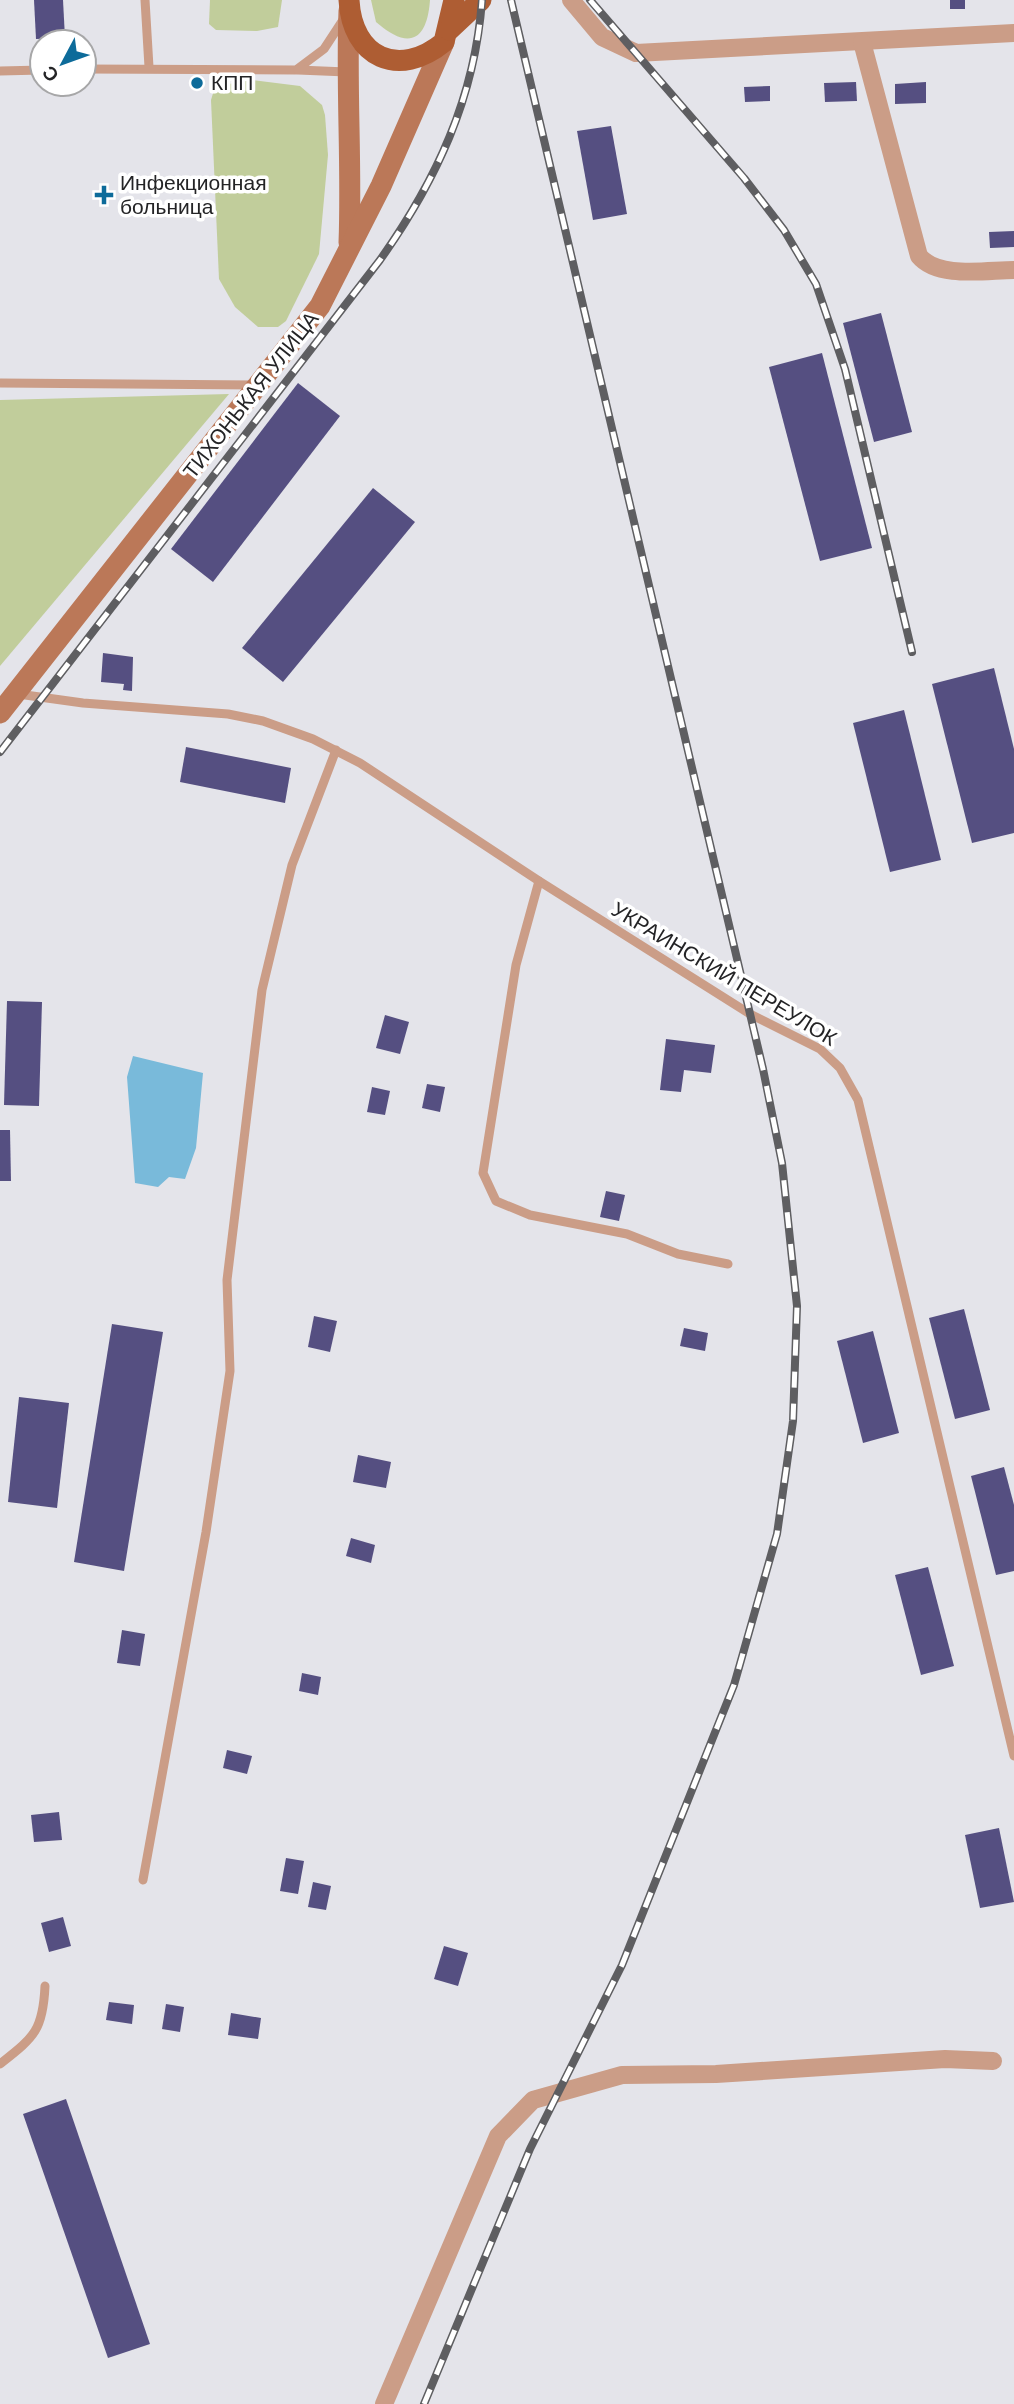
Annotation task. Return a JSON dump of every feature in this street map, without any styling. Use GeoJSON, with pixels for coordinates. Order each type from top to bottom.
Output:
{"type":"FeatureCollection","features":[{"type":"Feature","properties":{"kind":"main road"},"geometry":{"type":"LineString","coordinates":[[447,36],[454,0]]}},
{"type":"Feature","properties":{"kind":"main road"},"geometry":{"type":"LineString","coordinates":[[349,5],[357,33],[377,56],[390,61],[413,61],[447,36],[481,0]]}},
{"type":"Feature","properties":{"kind":"street"},"geometry":{"type":"LineString","coordinates":[[571,0],[601,37],[636,53],[1014,33]]}},
{"type":"Feature","properties":{"kind":"street"},"geometry":{"type":"LineString","coordinates":[[349,5],[347,72],[352,160],[349,253]]}},
{"type":"Feature","properties":{"kind":"street","name":"ТИХОНЬКАЯ УЛИЦА"},"geometry":{"type":"LineString","coordinates":[[0,713],[320,306],[349,253],[447,36]]}},
{"type":"Feature","properties":{"kind":"street"},"geometry":{"type":"LineString","coordinates":[[862,42],[919,256],[933,268],[1014,270]]}},
{"type":"Feature","properties":{"kind":"street"},"geometry":{"type":"LineString","coordinates":[[384,2404],[498,2136],[533,2100],[622,2075],[716,2074],[945,2059],[993,2061]]}},
{"type":"Feature","properties":{"kind":"lane"},"geometry":{"type":"LineString","coordinates":[[145,0],[149,67]]}},
{"type":"Feature","properties":{"kind":"lane"},"geometry":{"type":"LineString","coordinates":[[296,69],[332,40],[349,5]]}},
{"type":"Feature","properties":{"kind":"lane"},"geometry":{"type":"LineString","coordinates":[[98,69],[296,69],[347,72]]}},
{"type":"Feature","properties":{"kind":"lane"},"geometry":{"type":"LineString","coordinates":[[0,71],[28,70]]}},
{"type":"Feature","properties":{"kind":"lane"},"geometry":{"type":"LineString","coordinates":[[0,383],[260,385]]}},
{"type":"Feature","properties":{"kind":"lane","name":"УКРАИНСКИЙ ПЕРЕУЛОК"},"geometry":{"type":"LineString","coordinates":[[17,693],[83,703],[228,714],[289,729],[336,750],[750,1014],[820,1049],[840,1068],[858,1100],[1014,1756]]}},
{"type":"Feature","properties":{"kind":"lane"},"geometry":{"type":"LineString","coordinates":[[143,1880],[206,1532],[230,1371],[227,1280],[262,990],[292,865],[336,750]]}},
{"type":"Feature","properties":{"kind":"lane"},"geometry":{"type":"LineString","coordinates":[[538,881],[516,965],[483,1173],[496,1201],[530,1215],[628,1234],[678,1254],[728,1265]]}},
{"type":"Feature","properties":{"kind":"lane"},"geometry":{"type":"LineString","coordinates":[[0,2064],[35,2033],[44,2017],[45,1986]]}},
{"type":"Feature","properties":{"kind":"green space"},"geometry":{"type":"Polygon","coordinates":[[[210,0],[282,0],[278,27],[257,31],[216,30],[209,24],[210,0]]]}},
{"type":"Feature","properties":{"kind":"green space"},"geometry":{"type":"Polygon","coordinates":[[[371,0],[430,0],[425,25],[414,37],[406,38],[387,31],[376,22],[371,0]]]}},
{"type":"Feature","properties":{"kind":"green space"},"geometry":{"type":"Polygon","coordinates":[[[252,80],[300,86],[322,105],[325,115],[328,155],[319,254],[286,321],[278,327],[258,327],[235,307],[219,279],[211,100],[214,90],[223,85],[252,80]]]}},
{"type":"Feature","properties":{"kind":"green space"},"geometry":{"type":"Polygon","coordinates":[[[229,394],[0,666],[0,400],[229,394]]]}},
{"type":"Feature","properties":{"kind":"water"},"geometry":{"type":"Polygon","coordinates":[[[133,1056],[203,1073],[196,1148],[185,1179],[169,1177],[158,1187],[135,1183],[127,1077],[133,1056]]]}},
{"type":"Feature","properties":{"kind":"building"},"geometry":{"type":"Polygon","coordinates":[[[34,0],[63,0],[64,28],[35,28],[34,0]]]}},
{"type":"Feature","properties":{"kind":"building"},"geometry":{"type":"Polygon","coordinates":[[[950,0],[965,0],[965,9],[950,9],[950,0]]]}},
{"type":"Feature","properties":{"kind":"building"},"geometry":{"type":"Polygon","coordinates":[[[856,82],[857,101],[825,102],[824,83],[856,82]]]}},
{"type":"Feature","properties":{"kind":"building"},"geometry":{"type":"Polygon","coordinates":[[[926,82],[926,103],[895,104],[895,84],[926,82]]]}},
{"type":"Feature","properties":{"kind":"building"},"geometry":{"type":"Polygon","coordinates":[[[770,86],[770,101],[745,102],[744,87],[770,86]]]}},
{"type":"Feature","properties":{"kind":"building"},"geometry":{"type":"Polygon","coordinates":[[[611,126],[627,214],[593,220],[577,131],[611,126]]]}},
{"type":"Feature","properties":{"kind":"building"},"geometry":{"type":"Polygon","coordinates":[[[1014,231],[1014,247],[990,248],[989,232],[1014,231]]]}},
{"type":"Feature","properties":{"kind":"building"},"geometry":{"type":"Polygon","coordinates":[[[881,313],[912,432],[874,442],[843,323],[881,313]]]}},
{"type":"Feature","properties":{"kind":"building"},"geometry":{"type":"Polygon","coordinates":[[[822,353],[872,548],[820,561],[769,367],[822,353]]]}},
{"type":"Feature","properties":{"kind":"building"},"geometry":{"type":"Polygon","coordinates":[[[298,383],[340,416],[213,582],[171,549],[298,383]]]}},
{"type":"Feature","properties":{"kind":"building"},"geometry":{"type":"Polygon","coordinates":[[[373,488],[415,522],[283,682],[242,648],[373,488]]]}},
{"type":"Feature","properties":{"kind":"building"},"geometry":{"type":"Polygon","coordinates":[[[103,653],[133,657],[132,691],[123,690],[124,684],[101,682],[103,653]]]}},
{"type":"Feature","properties":{"kind":"building"},"geometry":{"type":"Polygon","coordinates":[[[994,668],[1014,749],[1014,833],[972,843],[932,684],[994,668]]]}},
{"type":"Feature","properties":{"kind":"building"},"geometry":{"type":"Polygon","coordinates":[[[904,710],[941,860],[890,872],[853,723],[904,710]]]}},
{"type":"Feature","properties":{"kind":"building"},"geometry":{"type":"Polygon","coordinates":[[[186,747],[291,768],[285,803],[180,782],[186,747]]]}},
{"type":"Feature","properties":{"kind":"building"},"geometry":{"type":"Polygon","coordinates":[[[7,1001],[42,1002],[39,1106],[4,1105],[7,1001]]]}},
{"type":"Feature","properties":{"kind":"building"},"geometry":{"type":"Polygon","coordinates":[[[385,1015],[409,1022],[400,1054],[376,1048],[385,1015]]]}},
{"type":"Feature","properties":{"kind":"building"},"geometry":{"type":"Polygon","coordinates":[[[666,1039],[715,1045],[711,1073],[684,1070],[681,1092],[660,1090],[666,1039]]]}},
{"type":"Feature","properties":{"kind":"building"},"geometry":{"type":"Polygon","coordinates":[[[427,1084],[445,1087],[440,1112],[422,1108],[427,1084]]]}},
{"type":"Feature","properties":{"kind":"building"},"geometry":{"type":"Polygon","coordinates":[[[372,1087],[390,1091],[385,1115],[367,1112],[372,1087]]]}},
{"type":"Feature","properties":{"kind":"building"},"geometry":{"type":"Polygon","coordinates":[[[0,1130],[10,1130],[11,1181],[0,1181],[0,1130]]]}},
{"type":"Feature","properties":{"kind":"building"},"geometry":{"type":"Polygon","coordinates":[[[606,1191],[625,1195],[619,1221],[600,1217],[606,1191]]]}},
{"type":"Feature","properties":{"kind":"building"},"geometry":{"type":"Polygon","coordinates":[[[964,1309],[990,1410],[955,1419],[929,1318],[964,1309]]]}},
{"type":"Feature","properties":{"kind":"building"},"geometry":{"type":"Polygon","coordinates":[[[314,1316],[337,1321],[330,1352],[308,1347],[314,1316]]]}},
{"type":"Feature","properties":{"kind":"building"},"geometry":{"type":"Polygon","coordinates":[[[112,1324],[163,1332],[124,1571],[74,1562],[112,1324]]]}},
{"type":"Feature","properties":{"kind":"building"},"geometry":{"type":"Polygon","coordinates":[[[684,1328],[708,1333],[705,1351],[680,1346],[684,1328]]]}},
{"type":"Feature","properties":{"kind":"building"},"geometry":{"type":"Polygon","coordinates":[[[873,1331],[899,1433],[863,1443],[837,1341],[873,1331]]]}},
{"type":"Feature","properties":{"kind":"building"},"geometry":{"type":"Polygon","coordinates":[[[19,1397],[69,1403],[57,1508],[8,1502],[19,1397]]]}},
{"type":"Feature","properties":{"kind":"building"},"geometry":{"type":"Polygon","coordinates":[[[358,1455],[391,1462],[386,1488],[353,1482],[358,1455]]]}},
{"type":"Feature","properties":{"kind":"building"},"geometry":{"type":"Polygon","coordinates":[[[1004,1467],[1014,1505],[1014,1571],[996,1575],[971,1476],[1004,1467]]]}},
{"type":"Feature","properties":{"kind":"building"},"geometry":{"type":"Polygon","coordinates":[[[351,1538],[375,1545],[371,1563],[346,1556],[351,1538]]]}},
{"type":"Feature","properties":{"kind":"building"},"geometry":{"type":"Polygon","coordinates":[[[928,1567],[954,1666],[921,1675],[895,1575],[928,1567]]]}},
{"type":"Feature","properties":{"kind":"building"},"geometry":{"type":"Polygon","coordinates":[[[122,1630],[145,1634],[140,1666],[117,1663],[122,1630]]]}},
{"type":"Feature","properties":{"kind":"building"},"geometry":{"type":"Polygon","coordinates":[[[302,1673],[321,1677],[318,1695],[299,1691],[302,1673]]]}},
{"type":"Feature","properties":{"kind":"building"},"geometry":{"type":"Polygon","coordinates":[[[227,1750],[252,1756],[247,1774],[223,1768],[227,1750]]]}},
{"type":"Feature","properties":{"kind":"building"},"geometry":{"type":"Polygon","coordinates":[[[59,1812],[62,1840],[34,1842],[31,1815],[59,1812]]]}},
{"type":"Feature","properties":{"kind":"building"},"geometry":{"type":"Polygon","coordinates":[[[999,1828],[1014,1902],[980,1908],[965,1835],[999,1828]]]}},
{"type":"Feature","properties":{"kind":"building"},"geometry":{"type":"Polygon","coordinates":[[[286,1858],[304,1861],[298,1894],[280,1891],[286,1858]]]}},
{"type":"Feature","properties":{"kind":"building"},"geometry":{"type":"Polygon","coordinates":[[[313,1882],[331,1886],[326,1910],[308,1907],[313,1882]]]}},
{"type":"Feature","properties":{"kind":"building"},"geometry":{"type":"Polygon","coordinates":[[[63,1917],[71,1946],[49,1952],[41,1923],[63,1917]]]}},
{"type":"Feature","properties":{"kind":"building"},"geometry":{"type":"Polygon","coordinates":[[[444,1946],[468,1953],[458,1986],[434,1979],[444,1946]]]}},
{"type":"Feature","properties":{"kind":"building"},"geometry":{"type":"Polygon","coordinates":[[[109,2002],[134,2005],[132,2024],[106,2020],[109,2002]]]}},
{"type":"Feature","properties":{"kind":"building"},"geometry":{"type":"Polygon","coordinates":[[[166,2004],[184,2007],[180,2032],[162,2029],[166,2004]]]}},
{"type":"Feature","properties":{"kind":"building"},"geometry":{"type":"Polygon","coordinates":[[[231,2013],[261,2018],[258,2039],[228,2035],[231,2013]]]}},
{"type":"Feature","properties":{"kind":"building"},"geometry":{"type":"Polygon","coordinates":[[[66,2099],[150,2344],[108,2358],[23,2114],[66,2099]]]}},
{"type":"Feature","properties":{"kind":"railway"},"geometry":{"type":"LineString","coordinates":[[0,752],[380,260],[400,230],[435,169],[461,105],[471,71],[482,0]]}},
{"type":"Feature","properties":{"kind":"railway"},"geometry":{"type":"LineString","coordinates":[[424,2404],[530,2149],[622,1965],[734,1685],[777,1534],[793,1421],[797,1306],[782,1163],[763,1069],[511,0]]}},
{"type":"Feature","properties":{"kind":"railway"},"geometry":{"type":"LineString","coordinates":[[590,0],[744,178],[784,230],[816,284],[845,369],[912,652]]}},
{"type":"Feature","properties":{"kind":"place","name":"КПП"},"geometry":{"type":"Point","coordinates":[197,83]}},
{"type":"Feature","properties":{"kind":"place","name":"Инфекционная больница"},"geometry":{"type":"Point","coordinates":[104,195]}}]}
